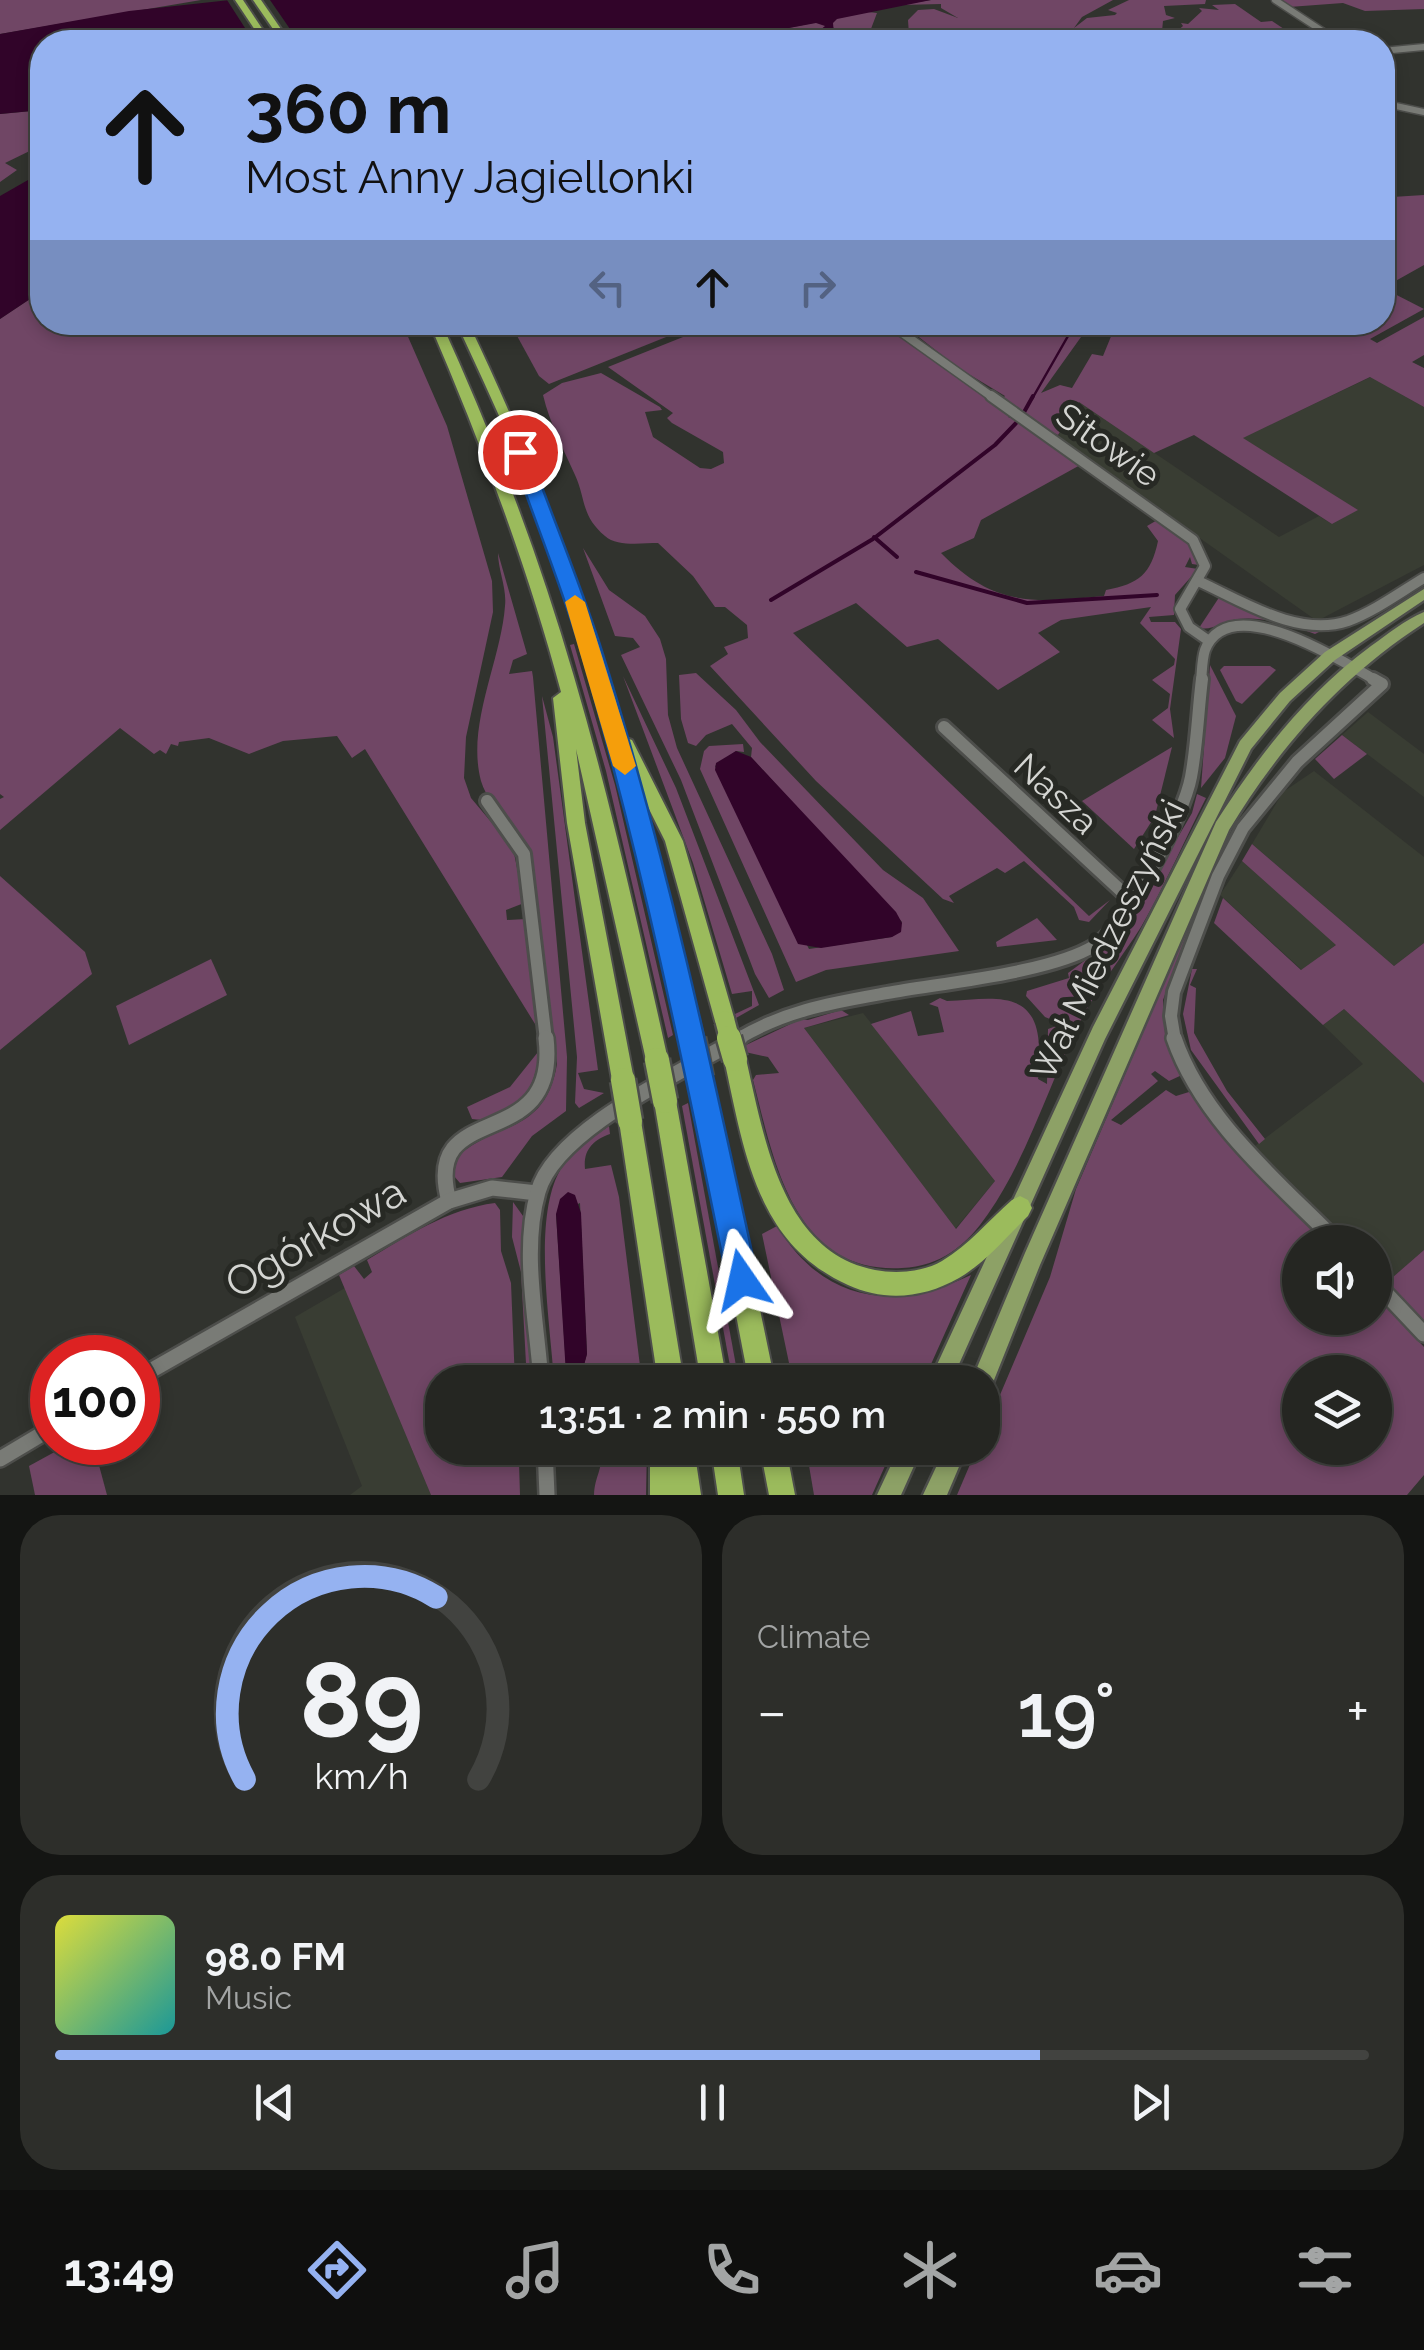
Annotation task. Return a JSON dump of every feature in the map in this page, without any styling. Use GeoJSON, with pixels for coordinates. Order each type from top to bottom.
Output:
{"type":"FeatureCollection","features":[{"type":"Feature","properties":{"kind":"highway"},"geometry":{"type":"LineString","coordinates":[[239,0],[259,30]]}},
{"type":"Feature","properties":{"kind":"highway"},"geometry":{"type":"LineString","coordinates":[[257,0],[278,30]]}},
{"type":"Feature","properties":{"kind":"highway"},"geometry":{"type":"LineString","coordinates":[[440,335],[504,489],[556,648],[612,855],[665,1101],[711,1365]]}},
{"type":"Feature","properties":{"kind":"highway"},"geometry":{"type":"LineString","coordinates":[[468,335],[522,458],[588,642],[610,716],[693,1039],[759,1365]]}},
{"type":"Feature","properties":{"kind":"highway"},"geometry":{"type":"LineString","coordinates":[[556,648],[576,823],[669,1365]]}},
{"type":"Feature","properties":{"kind":"highway"},"geometry":{"type":"LineString","coordinates":[[610,716],[674,841],[726,1021],[759,1159],[776,1204],[801,1242],[834,1267],[877,1283],[926,1280],[972,1254],[1020,1208]]}},
{"type":"Feature","properties":{"kind":"highway"},"geometry":{"type":"LineString","coordinates":[[656,1276],[661,1365]]}},
{"type":"Feature","properties":{"kind":"highway"},"geometry":{"type":"LineString","coordinates":[[662,1495],[663,1465]]}},
{"type":"Feature","properties":{"kind":"highway"},"geometry":{"type":"LineString","coordinates":[[684,1465],[688,1495]]}},
{"type":"Feature","properties":{"kind":"highway"},"geometry":{"type":"LineString","coordinates":[[727,1465],[731,1495]]}},
{"type":"Feature","properties":{"kind":"highway"},"geometry":{"type":"LineString","coordinates":[[777,1465],[782,1495]]}},
{"type":"Feature","properties":{"kind":"main road","name":"Wał Miedzeszyński"},"geometry":{"type":"LineString","coordinates":[[948,1365],[1099,1033],[1245,745],[1276,705],[1330,656],[1424,594]]}},
{"type":"Feature","properties":{"kind":"main road","name":"Wał Miedzeszyński"},"geometry":{"type":"LineString","coordinates":[[989,1365],[1222,827],[1289,728],[1350,668],[1424,617]]}},
{"type":"Feature","properties":{"kind":"main road"},"geometry":{"type":"LineString","coordinates":[[889,1495],[903,1465]]}},
{"type":"Feature","properties":{"kind":"main road"},"geometry":{"type":"LineString","coordinates":[[935,1495],[948,1465]]}},
{"type":"Feature","properties":{"kind":"street"},"geometry":{"type":"LineString","coordinates":[[1275,0],[1320,30]]}},
{"type":"Feature","properties":{"kind":"street"},"geometry":{"type":"LineString","coordinates":[[1395,49],[1424,46]]}},
{"type":"Feature","properties":{"kind":"street"},"geometry":{"type":"LineString","coordinates":[[1395,106],[1424,112]]}},
{"type":"Feature","properties":{"kind":"street","name":"Sitowie"},"geometry":{"type":"LineString","coordinates":[[905,335],[1192,540],[1205,566],[1198,582],[1184,595],[1180,609],[1185,624],[1209,642]]}},
{"type":"Feature","properties":{"kind":"street"},"geometry":{"type":"LineString","coordinates":[[1198,582],[1295,621],[1325,625],[1339,624],[1424,578]]}},
{"type":"Feature","properties":{"kind":"street"},"geometry":{"type":"LineString","coordinates":[[541,1365],[534,1243],[537,1192],[554,1158],[582,1131],[779,1016],[850,996],[1069,958],[1105,937],[1132,902],[1180,815],[1189,789],[1203,654],[1209,642],[1223,632],[1264,628],[1287,632],[1350,668],[1377,689],[1286,770],[1228,853],[1171,1002],[1176,1044],[1192,1076],[1246,1146],[1321,1225]]}},
{"type":"Feature","properties":{"kind":"street","name":"Nasza"},"geometry":{"type":"LineString","coordinates":[[944,727],[1132,902]]}},
{"type":"Feature","properties":{"kind":"street"},"geometry":{"type":"LineString","coordinates":[[449,1201],[442,1166],[447,1155],[457,1144],[526,1107],[543,1086],[549,1063],[524,854],[486,801]]}},
{"type":"Feature","properties":{"kind":"street","name":"Ogórkowa"},"geometry":{"type":"LineString","coordinates":[[160,1365],[449,1201],[492,1188],[537,1192]]}},
{"type":"Feature","properties":{"kind":"street"},"geometry":{"type":"LineString","coordinates":[[1392,1300],[1424,1334]]}},
{"type":"Feature","properties":{"kind":"street"},"geometry":{"type":"LineString","coordinates":[[0,1458],[30,1441]]}},
{"type":"Feature","properties":{"kind":"street"},"geometry":{"type":"LineString","coordinates":[[546,1465],[547,1495]]}},
{"type":"Feature","properties":{"kind":"shaded area"},"geometry":{"type":"Polygon","coordinates":[[[0,0],[201,0],[0,34],[0,0]]]}},
{"type":"Feature","properties":{"kind":"shaded area"},"geometry":{"type":"Polygon","coordinates":[[[230,0],[931,0],[837,19],[834,30],[820,30],[825,26],[816,23],[778,30],[30,30],[30,111],[0,114],[0,34],[129,11],[230,0]]]}},
{"type":"Feature","properties":{"kind":"shaded area"},"geometry":{"type":"Polygon","coordinates":[[[931,0],[1113,0],[1082,17],[1074,28],[1087,18],[1115,15],[1108,10],[1129,0],[1206,0],[1205,4],[1164,6],[1166,15],[1175,18],[1163,21],[1162,30],[909,30],[908,20],[918,10],[934,9],[958,18],[941,8],[941,4],[899,5],[931,0]]]}},
{"type":"Feature","properties":{"kind":"shaded area"},"geometry":{"type":"Polygon","coordinates":[[[1279,0],[1424,0],[1424,9],[1365,11],[1343,3],[1289,7],[1279,0]]]}},
{"type":"Feature","properties":{"kind":"shaded area"},"geometry":{"type":"Polygon","coordinates":[[[1235,4],[1261,22],[1272,21],[1284,29],[1178,30],[1181,23],[1188,24],[1202,11],[1199,8],[1219,10],[1212,5],[1235,4]]]}},
{"type":"Feature","properties":{"kind":"shaded area"},"geometry":{"type":"Polygon","coordinates":[[[868,12],[877,13],[871,30],[778,30],[868,12]]]}},
{"type":"Feature","properties":{"kind":"shaded area"},"geometry":{"type":"Polygon","coordinates":[[[30,111],[30,151],[5,163],[17,170],[0,182],[0,114],[30,111]]]}},
{"type":"Feature","properties":{"kind":"shaded area"},"geometry":{"type":"Polygon","coordinates":[[[30,179],[30,299],[0,319],[0,196],[30,179]]]}},
{"type":"Feature","properties":{"kind":"shaded area"},"geometry":{"type":"Polygon","coordinates":[[[1424,195],[1424,265],[1395,281],[1395,197],[1424,195]]]}},
{"type":"Feature","properties":{"kind":"shaded area"},"geometry":{"type":"Polygon","coordinates":[[[1395,294],[1424,309],[1395,325],[1395,294]]]}},
{"type":"Feature","properties":{"kind":"shaded area"},"geometry":{"type":"Polygon","coordinates":[[[30,299],[30,335],[407,335],[447,426],[492,581],[493,612],[466,737],[464,778],[471,798],[513,848],[524,903],[506,910],[507,920],[526,919],[540,1032],[365,749],[352,758],[337,736],[283,741],[249,754],[209,738],[179,742],[178,746],[171,744],[166,754],[160,750],[154,754],[120,728],[0,830],[0,799],[4,797],[0,794],[0,319],[30,299]]]}},
{"type":"Feature","properties":{"kind":"shaded area"},"geometry":{"type":"Polygon","coordinates":[[[1424,317],[1424,355],[1412,362],[1424,368],[1424,407],[1370,377],[1243,438],[1358,510],[1332,524],[1194,435],[1154,453],[1079,402],[1058,435],[1035,424],[1002,399],[1005,396],[957,367],[916,335],[1082,335],[1041,393],[1060,385],[1072,388],[1092,354],[1103,356],[1112,335],[1377,335],[1370,339],[1377,343],[1424,317]]]}},
{"type":"Feature","properties":{"kind":"shaded area"},"geometry":{"type":"Polygon","coordinates":[[[517,335],[671,335],[549,384],[539,376],[517,335]]]}},
{"type":"Feature","properties":{"kind":"shaded area"},"geometry":{"type":"Polygon","coordinates":[[[688,335],[897,335],[1009,413],[1008,417],[1025,423],[1082,464],[981,520],[974,538],[941,553],[960,571],[997,592],[1016,597],[1056,600],[1104,596],[1106,590],[1135,581],[1152,562],[1158,541],[1147,526],[1159,519],[1191,545],[1199,565],[1192,564],[1190,557],[1185,567],[1198,569],[1175,595],[1174,615],[1149,617],[1151,622],[1175,622],[1181,629],[1170,709],[1174,738],[1152,720],[1168,708],[1170,694],[1152,680],[1174,665],[1175,659],[1140,623],[1151,607],[1061,620],[1038,633],[1060,652],[998,690],[938,639],[907,647],[856,603],[793,633],[1089,916],[1110,900],[1089,922],[1079,920],[1074,907],[1024,861],[1005,873],[997,868],[949,896],[954,903],[943,899],[816,781],[710,666],[728,654],[724,647],[748,638],[747,625],[725,607],[715,607],[693,576],[658,543],[616,542],[597,529],[543,395],[562,383],[601,373],[660,407],[662,410],[645,412],[653,437],[700,468],[711,469],[724,463],[723,452],[672,423],[667,418],[673,413],[608,367],[688,335]]]}},
{"type":"Feature","properties":{"kind":"shaded area"},"geometry":{"type":"Polygon","coordinates":[[[1371,377],[1424,407],[1424,565],[1317,621],[1057,437],[1079,402],[1279,537],[1319,516],[1332,524],[1357,510],[1242,438],[1371,377]]]}},
{"type":"Feature","properties":{"kind":"shaded area"},"geometry":{"type":"Polygon","coordinates":[[[583,548],[609,590],[645,616],[660,639],[666,659],[668,715],[677,748],[772,954],[784,990],[769,998],[755,974],[681,780],[621,655],[640,647],[633,638],[615,636],[583,548]]]}},
{"type":"Feature","properties":{"kind":"shaded area"},"geometry":{"type":"Polygon","coordinates":[[[498,553],[527,654],[513,660],[509,674],[532,671],[533,677],[567,1057],[566,1111],[532,1136],[502,1177],[460,1183],[453,1175],[459,1155],[531,1115],[551,1087],[557,1064],[533,866],[485,791],[478,760],[481,716],[505,606],[498,553]]]}},
{"type":"Feature","properties":{"kind":"shaded area"},"geometry":{"type":"Polygon","coordinates":[[[1220,596],[1323,630],[1315,634],[1247,618],[1199,628],[1220,596]]]}},
{"type":"Feature","properties":{"kind":"shaded area"},"geometry":{"type":"Polygon","coordinates":[[[574,644],[615,785],[673,1035],[668,1038],[606,771],[570,645],[574,644]]]}},
{"type":"Feature","properties":{"kind":"shaded area"},"geometry":{"type":"Polygon","coordinates":[[[1210,665],[1236,716],[1225,758],[1201,788],[1210,665]]]}},
{"type":"Feature","properties":{"kind":"shaded area"},"geometry":{"type":"Polygon","coordinates":[[[1224,666],[1270,666],[1276,670],[1242,704],[1236,701],[1220,670],[1224,666]]]}},
{"type":"Feature","properties":{"kind":"shaded area"},"geometry":{"type":"Polygon","coordinates":[[[696,673],[736,710],[760,742],[883,870],[923,898],[959,951],[826,970],[796,982],[700,769],[709,746],[743,744],[744,752],[736,751],[715,766],[809,949],[892,937],[902,922],[751,757],[752,748],[732,724],[706,735],[696,746],[688,743],[681,719],[679,675],[696,673]]]}},
{"type":"Feature","properties":{"kind":"shaded area"},"geometry":{"type":"Polygon","coordinates":[[[623,676],[676,788],[759,1005],[736,1018],[735,1014],[752,1006],[752,991],[732,994],[693,863],[623,676]]]}},
{"type":"Feature","properties":{"kind":"shaded area"},"geometry":{"type":"Polygon","coordinates":[[[542,696],[553,737],[598,1070],[578,1073],[584,1089],[604,1093],[579,1108],[575,1103],[577,1057],[542,696]]]}},
{"type":"Feature","properties":{"kind":"shaded area"},"geometry":{"type":"Polygon","coordinates":[[[1368,712],[1424,754],[1424,797],[1342,735],[1368,712]]]}},
{"type":"Feature","properties":{"kind":"shaded area"},"geometry":{"type":"Polygon","coordinates":[[[1342,735],[1367,754],[1334,779],[1315,759],[1342,735]]]}},
{"type":"Feature","properties":{"kind":"shaded area"},"geometry":{"type":"Polygon","coordinates":[[[1172,747],[1155,816],[1134,849],[1082,801],[1172,747]]]}},
{"type":"Feature","properties":{"kind":"shaded area"},"geometry":{"type":"Polygon","coordinates":[[[736,751],[751,757],[896,912],[902,923],[901,932],[892,937],[821,948],[798,944],[715,770],[716,763],[736,751]]]}},
{"type":"Feature","properties":{"kind":"shaded area"},"geometry":{"type":"Polygon","coordinates":[[[1314,771],[1424,857],[1424,943],[1394,966],[1252,844],[1283,792],[1314,771]]]}},
{"type":"Feature","properties":{"kind":"shaded area"},"geometry":{"type":"Polygon","coordinates":[[[1197,794],[1206,798],[1166,879],[1141,927],[1083,1016],[1016,1167],[980,1225],[951,1252],[916,1266],[865,1265],[836,1253],[813,1233],[795,1207],[770,1145],[753,1080],[756,1075],[779,1073],[768,1057],[745,1052],[744,1046],[801,1019],[841,1010],[849,1015],[804,1028],[956,1229],[995,1181],[871,1024],[911,1011],[918,1036],[944,1032],[938,1007],[929,1004],[940,998],[1009,1001],[1030,1014],[1039,1047],[1038,1079],[1047,1084],[1048,1029],[1062,1024],[1045,1017],[1026,996],[1027,991],[1069,978],[1068,973],[1122,933],[1192,813],[1197,794]]]}},
{"type":"Feature","properties":{"kind":"shaded area"},"geometry":{"type":"Polygon","coordinates":[[[1252,844],[1394,966],[1424,943],[1424,1083],[1344,1009],[1323,1025],[1214,923],[1223,898],[1301,970],[1336,945],[1242,861],[1252,844]]]}},
{"type":"Feature","properties":{"kind":"shaded area"},"geometry":{"type":"Polygon","coordinates":[[[1242,861],[1337,944],[1302,970],[1220,895],[1242,861]]]}},
{"type":"Feature","properties":{"kind":"shaded area"},"geometry":{"type":"Polygon","coordinates":[[[0,876],[85,952],[92,974],[0,1050],[0,876]]]}},
{"type":"Feature","properties":{"kind":"shaded area"},"geometry":{"type":"Polygon","coordinates":[[[1198,904],[1163,1000],[1165,1033],[1182,1075],[1169,1081],[1155,1071],[1151,1074],[1158,1081],[1111,1120],[1121,1125],[1166,1090],[1176,1096],[1189,1092],[1310,1225],[1282,1225],[1282,1335],[1392,1335],[1392,1313],[1424,1347],[1424,1475],[1407,1495],[957,1495],[970,1465],[1000,1465],[1000,1395],[1050,1277],[1076,1189],[1198,904]]]}},
{"type":"Feature","properties":{"kind":"shaded area"},"geometry":{"type":"Polygon","coordinates":[[[1037,918],[1057,940],[997,947],[996,942],[1037,918]]]}},
{"type":"Feature","properties":{"kind":"shaded area"},"geometry":{"type":"Polygon","coordinates":[[[211,959],[227,995],[129,1045],[116,1006],[211,959]]]}},
{"type":"Feature","properties":{"kind":"shaded area"},"geometry":{"type":"Polygon","coordinates":[[[1192,969],[1197,969],[1190,985],[1196,988],[1194,1033],[1227,1091],[1265,1139],[1259,1144],[1191,1050],[1183,1014],[1192,969]]]}},
{"type":"Feature","properties":{"kind":"shaded area"},"geometry":{"type":"Polygon","coordinates":[[[1344,1009],[1424,1083],[1424,1250],[1392,1278],[1392,1225],[1330,1225],[1255,1146],[1363,1064],[1323,1025],[1344,1009]]]}},
{"type":"Feature","properties":{"kind":"shaded area"},"geometry":{"type":"Polygon","coordinates":[[[863,1013],[995,1181],[955,1229],[804,1028],[863,1013]]]}},
{"type":"Feature","properties":{"kind":"shaded area"},"geometry":{"type":"Polygon","coordinates":[[[538,1052],[534,1078],[520,1101],[499,1116],[472,1119],[467,1107],[510,1087],[538,1052]]]}},
{"type":"Feature","properties":{"kind":"shaded area"},"geometry":{"type":"Polygon","coordinates":[[[688,1103],[736,1365],[730,1365],[682,1106],[688,1103]]]}},
{"type":"Feature","properties":{"kind":"shaded area"},"geometry":{"type":"Polygon","coordinates":[[[609,1126],[610,1134],[588,1151],[585,1169],[611,1165],[619,1197],[640,1365],[584,1365],[587,1354],[580,1203],[556,1214],[566,1365],[553,1365],[545,1272],[547,1213],[562,1167],[609,1126]]]}},
{"type":"Feature","properties":{"kind":"shaded area"},"geometry":{"type":"Polygon","coordinates":[[[568,1192],[575,1195],[581,1213],[587,1354],[584,1365],[565,1365],[556,1214],[560,1199],[568,1192]]]}},
{"type":"Feature","properties":{"kind":"shaded area"},"geometry":{"type":"Polygon","coordinates":[[[513,1202],[523,1216],[531,1365],[526,1365],[521,1272],[512,1237],[513,1202]]]}},
{"type":"Feature","properties":{"kind":"shaded area"},"geometry":{"type":"Polygon","coordinates":[[[495,1203],[500,1210],[501,1251],[511,1283],[514,1365],[425,1365],[425,1465],[519,1465],[520,1495],[431,1495],[339,1275],[354,1266],[364,1279],[372,1272],[367,1260],[444,1217],[495,1203]]]}},
{"type":"Feature","properties":{"kind":"shaded area"},"geometry":{"type":"Polygon","coordinates":[[[777,1226],[816,1271],[863,1293],[915,1294],[971,1275],[931,1365],[789,1365],[762,1234],[777,1226]]]}},
{"type":"Feature","properties":{"kind":"shaded area"},"geometry":{"type":"Polygon","coordinates":[[[1424,1250],[1424,1325],[1392,1291],[1392,1278],[1424,1250]]]}},
{"type":"Feature","properties":{"kind":"shaded area"},"geometry":{"type":"Polygon","coordinates":[[[345,1288],[431,1495],[350,1495],[362,1486],[295,1317],[345,1288]]]}},
{"type":"Feature","properties":{"kind":"shaded area"},"geometry":{"type":"Polygon","coordinates":[[[99,1465],[107,1495],[35,1495],[29,1466],[99,1465]]]}},
{"type":"Feature","properties":{"kind":"shaded area"},"geometry":{"type":"Polygon","coordinates":[[[600,1465],[647,1465],[646,1495],[594,1495],[600,1465]]]}},
{"type":"Feature","properties":{"kind":"shaded area"},"geometry":{"type":"Polygon","coordinates":[[[809,1465],[885,1465],[872,1495],[814,1495],[809,1465]]]}},
{"type":"Feature","properties":{"kind":"pier"},"geometry":{"type":"Polygon","coordinates":[[[227,0],[270,0],[291,30],[246,30],[227,0]]]}},
{"type":"Feature","properties":{"kind":"waterway"},"geometry":{"type":"LineString","coordinates":[[1032,399],[1069,335]]}},
{"type":"Feature","properties":{"kind":"waterway"},"geometry":{"type":"LineString","coordinates":[[1023,414],[1033,396]]}},
{"type":"Feature","properties":{"kind":"waterway"},"geometry":{"type":"LineString","coordinates":[[875,538],[995,445],[1019,420]]}},
{"type":"Feature","properties":{"kind":"waterway"},"geometry":{"type":"LineString","coordinates":[[771,600],[875,538]]}},
{"type":"Feature","properties":{"kind":"waterway"},"geometry":{"type":"LineString","coordinates":[[875,538],[897,557]]}},
{"type":"Feature","properties":{"kind":"waterway"},"geometry":{"type":"LineString","coordinates":[[916,572],[1027,603],[1157,595]]}},
{"type":"Feature","properties":{"kind":"slow traffic"},"geometry":{"type":"LineString","coordinates":[[575,602],[625,766]]}},
{"type":"Feature","properties":{"kind":"route"},"geometry":{"type":"LineString","coordinates":[[520,452],[588,642],[635,804],[693,1039],[742,1280]]}}]}
